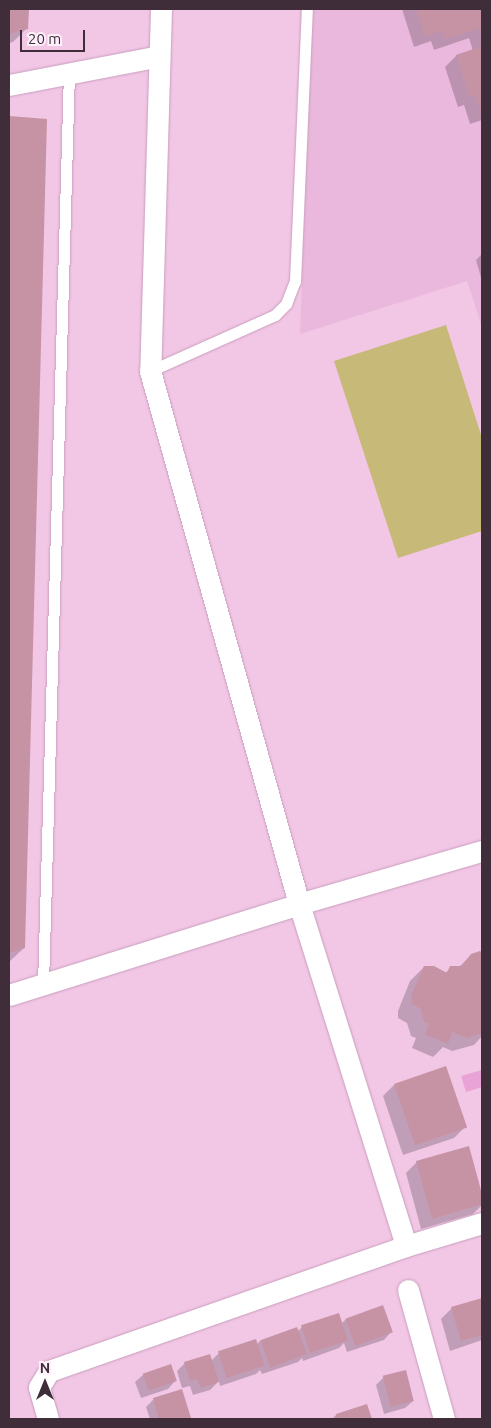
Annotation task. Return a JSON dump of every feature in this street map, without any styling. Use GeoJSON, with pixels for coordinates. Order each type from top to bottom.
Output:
{"type":"FeatureCollection","features":[{"type":"Feature","properties":{"kind":"street"},"geometry":{"type":"LineString","coordinates":[[161,9],[150,371],[299,904],[406,1246]]}},
{"type":"Feature","properties":{"kind":"street"},"geometry":{"type":"LineString","coordinates":[[9,85],[159,56]]}},
{"type":"Feature","properties":{"kind":"street"},"geometry":{"type":"LineString","coordinates":[[9,995],[299,904],[482,851]]}},
{"type":"Feature","properties":{"kind":"street"},"geometry":{"type":"LineString","coordinates":[[48,1419],[39,1387],[49,1371],[406,1246],[482,1223]]}},
{"type":"Feature","properties":{"kind":"street"},"geometry":{"type":"LineString","coordinates":[[408,1290],[444,1419]]}},
{"type":"Feature","properties":{"kind":"lane"},"geometry":{"type":"LineString","coordinates":[[150,371],[275,315],[286,304],[295,281],[307,9]]}},
{"type":"Feature","properties":{"kind":"lane"},"geometry":{"type":"LineString","coordinates":[[44,985],[69,74]]}},
{"type":"Feature","properties":{"kind":"shaded area"},"geometry":{"type":"Polygon","coordinates":[[[312,9],[482,9],[482,327],[467,281],[300,334],[312,9]]]}},
{"type":"Feature","properties":{"kind":"shaded area"},"geometry":{"type":"Polygon","coordinates":[[[446,325],[482,438],[482,531],[398,558],[334,361],[446,325]]]}},
{"type":"Feature","properties":{"kind":"shaded area"},"geometry":{"type":"Polygon","coordinates":[[[482,1070],[482,1087],[466,1092],[461,1076],[482,1070]]]}},
{"type":"Feature","properties":{"kind":"building"},"geometry":{"type":"Polygon","coordinates":[[[9,9],[29,9],[28,29],[9,34],[9,9]]]}},
{"type":"Feature","properties":{"kind":"building"},"geometry":{"type":"Polygon","coordinates":[[[416,9],[482,9],[482,33],[480,28],[445,40],[442,31],[425,37],[416,9]]]}},
{"type":"Feature","properties":{"kind":"building"},"geometry":{"type":"Polygon","coordinates":[[[482,46],[482,116],[475,95],[469,97],[456,55],[482,46]]]}},
{"type":"Feature","properties":{"kind":"building"},"geometry":{"type":"Polygon","coordinates":[[[9,116],[47,119],[25,948],[9,953],[9,116]]]}},
{"type":"Feature","properties":{"kind":"building"},"geometry":{"type":"Polygon","coordinates":[[[480,951],[482,953],[482,1033],[467,1038],[452,1032],[448,1044],[425,1034],[429,1024],[424,1022],[421,1009],[412,1004],[411,996],[424,966],[434,966],[447,973],[450,966],[462,966],[471,954],[480,951]]]}},
{"type":"Feature","properties":{"kind":"building"},"geometry":{"type":"Polygon","coordinates":[[[446,1066],[467,1127],[415,1145],[394,1084],[446,1066]]]}},
{"type":"Feature","properties":{"kind":"building"},"geometry":{"type":"Polygon","coordinates":[[[469,1146],[482,1194],[482,1204],[432,1219],[416,1161],[469,1146]]]}},
{"type":"Feature","properties":{"kind":"building"},"geometry":{"type":"Polygon","coordinates":[[[482,1298],[482,1335],[461,1341],[451,1307],[482,1298]]]}},
{"type":"Feature","properties":{"kind":"building"},"geometry":{"type":"Polygon","coordinates":[[[383,1305],[393,1332],[355,1346],[345,1319],[383,1305]]]}},
{"type":"Feature","properties":{"kind":"building"},"geometry":{"type":"Polygon","coordinates":[[[339,1313],[348,1341],[310,1353],[301,1325],[339,1313]]]}},
{"type":"Feature","properties":{"kind":"building"},"geometry":{"type":"Polygon","coordinates":[[[297,1327],[307,1354],[270,1368],[260,1340],[297,1327]]]}},
{"type":"Feature","properties":{"kind":"building"},"geometry":{"type":"Polygon","coordinates":[[[256,1339],[265,1366],[227,1378],[218,1351],[256,1339]]]}},
{"type":"Feature","properties":{"kind":"building"},"geometry":{"type":"Polygon","coordinates":[[[210,1354],[219,1382],[201,1388],[197,1379],[190,1381],[184,1362],[210,1354]]]}},
{"type":"Feature","properties":{"kind":"building"},"geometry":{"type":"Polygon","coordinates":[[[171,1364],[177,1381],[148,1391],[143,1374],[171,1364]]]}},
{"type":"Feature","properties":{"kind":"building"},"geometry":{"type":"Polygon","coordinates":[[[406,1370],[414,1401],[390,1407],[383,1376],[406,1370]]]}},
{"type":"Feature","properties":{"kind":"building"},"geometry":{"type":"Polygon","coordinates":[[[182,1389],[191,1418],[159,1419],[153,1398],[182,1389]]]}},
{"type":"Feature","properties":{"kind":"building"},"geometry":{"type":"Polygon","coordinates":[[[367,1404],[372,1419],[337,1419],[336,1414],[367,1404]]]}}]}
